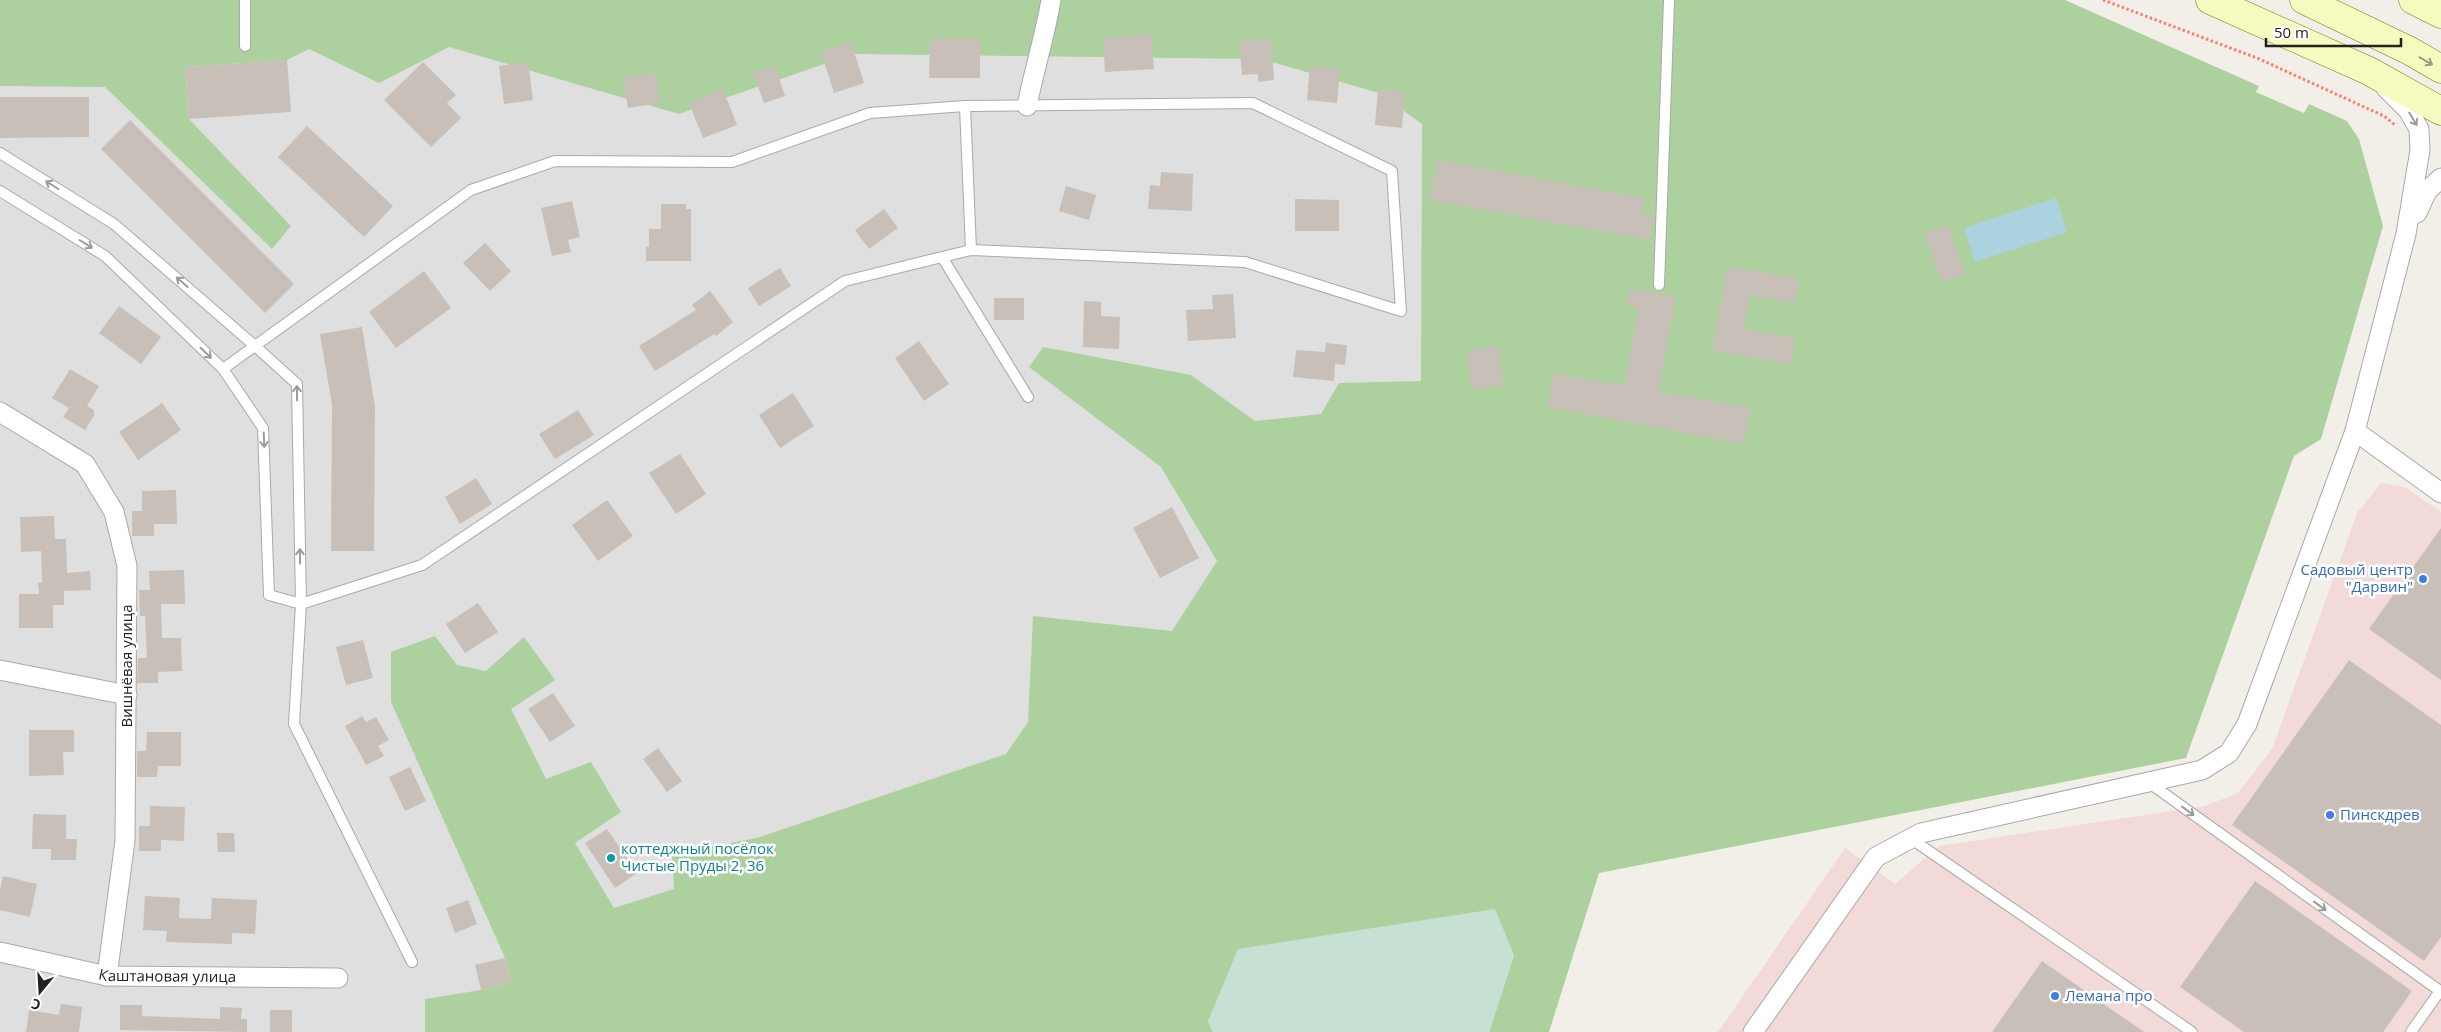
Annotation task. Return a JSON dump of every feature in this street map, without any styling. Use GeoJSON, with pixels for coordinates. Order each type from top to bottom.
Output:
{"type":"FeatureCollection","features":[{"type":"Feature","properties":{"kind":"main road"},"geometry":{"type":"LineString","coordinates":[[2210,0],[2369,71],[2441,111]]}},
{"type":"Feature","properties":{"kind":"main road"},"geometry":{"type":"LineString","coordinates":[[2304,0],[2410,51],[2441,69]]}},
{"type":"Feature","properties":{"kind":"main road"},"geometry":{"type":"LineString","coordinates":[[2413,0],[2441,14]]}},
{"type":"Feature","properties":{"kind":"street"},"geometry":{"type":"LineString","coordinates":[[1027,106],[1045,38],[1051,0]]}},
{"type":"Feature","properties":{"kind":"street"},"geometry":{"type":"LineString","coordinates":[[1753,1032],[1876,858],[1910,838],[1921,833],[2202,770],[2229,753],[2247,724],[2355,432],[2406,234],[2420,150],[2419,129],[2408,110],[2369,71]]}},
{"type":"Feature","properties":{"kind":"street"},"geometry":{"type":"LineString","coordinates":[[2406,234],[2428,191],[2441,178]]}},
{"type":"Feature","properties":{"kind":"street","name":"Вишнёвая улица"},"geometry":{"type":"LineString","coordinates":[[0,412],[85,464],[114,512],[127,566],[125,841],[107,976]]}},
{"type":"Feature","properties":{"kind":"street"},"geometry":{"type":"LineString","coordinates":[[2355,432],[2441,492]]}},
{"type":"Feature","properties":{"kind":"street"},"geometry":{"type":"LineString","coordinates":[[0,670],[127,695]]}},
{"type":"Feature","properties":{"kind":"street","name":"Каштановая улица"},"geometry":{"type":"LineString","coordinates":[[0,952],[107,976],[338,978]]}},
{"type":"Feature","properties":{"kind":"lane"},"geometry":{"type":"LineString","coordinates":[[245,0],[245,46]]}},
{"type":"Feature","properties":{"kind":"lane"},"geometry":{"type":"LineString","coordinates":[[1659,285],[1668,0]]}},
{"type":"Feature","properties":{"kind":"lane"},"geometry":{"type":"LineString","coordinates":[[0,191],[106,256],[223,369],[263,428],[269,595],[301,604],[422,565],[845,282],[971,250],[1245,262],[1401,311],[1392,171],[1253,103],[965,106],[870,113],[732,162],[555,161],[471,190],[223,369]]}},
{"type":"Feature","properties":{"kind":"lane"},"geometry":{"type":"LineString","coordinates":[[965,106],[971,250]]}},
{"type":"Feature","properties":{"kind":"lane"},"geometry":{"type":"LineString","coordinates":[[0,153],[114,224],[297,384],[301,604],[294,724],[412,962]]}},
{"type":"Feature","properties":{"kind":"lane"},"geometry":{"type":"LineString","coordinates":[[942,257],[1028,398]]}},
{"type":"Feature","properties":{"kind":"lane"},"geometry":{"type":"LineString","coordinates":[[2148,782],[2440,992],[2411,1032]]}},
{"type":"Feature","properties":{"kind":"lane"},"geometry":{"type":"LineString","coordinates":[[1910,838],[2192,1032]]}},
{"type":"Feature","properties":{"kind":"path"},"geometry":{"type":"LineString","coordinates":[[2103,0],[2257,58],[2384,116],[2402,130]]}},
{"type":"Feature","properties":{"kind":"shaded area"},"geometry":{"type":"Polygon","coordinates":[[[0,0],[1425,0],[1444,890],[706,1032],[0,1032],[0,0]]]}},
{"type":"Feature","properties":{"kind":"shaded area"},"geometry":{"type":"Polygon","coordinates":[[[2381,483],[2405,487],[2441,512],[2441,1032],[1718,1032],[1845,848],[1895,884],[1939,846],[2205,806],[2238,793],[2272,749],[2357,513],[2381,483]]]}},
{"type":"Feature","properties":{"kind":"green space"},"geometry":{"type":"Polygon","coordinates":[[[0,0],[2065,0],[2259,86],[2256,92],[2304,113],[2309,104],[2347,121],[2359,139],[2383,226],[2321,439],[2294,456],[2186,758],[1599,873],[1549,1032],[1489,1032],[1514,955],[1208,1021],[1213,1032],[425,1032],[425,999],[481,990],[511,982],[505,958],[391,702],[391,652],[435,636],[457,665],[486,671],[524,637],[555,680],[511,709],[546,779],[591,762],[621,812],[575,843],[614,908],[674,889],[672,854],[757,838],[1006,754],[1028,722],[1033,616],[1172,631],[1217,561],[1161,467],[1029,367],[1043,347],[1191,375],[1255,421],[1321,414],[1339,383],[1421,381],[1422,124],[1379,93],[1261,59],[853,54],[679,114],[449,47],[379,83],[309,49],[287,60],[185,67],[189,119],[291,226],[272,249],[105,87],[0,86],[0,0]]]}},
{"type":"Feature","properties":{"kind":"green space"},"geometry":{"type":"Polygon","coordinates":[[[1495,909],[1514,955],[1489,1032],[1213,1032],[1208,1021],[1238,949],[1495,909]]]}},
{"type":"Feature","properties":{"kind":"water"},"geometry":{"type":"Polygon","coordinates":[[[2056,198],[2067,232],[1975,262],[1964,228],[2056,198]]]}},
{"type":"Feature","properties":{"kind":"building"},"geometry":{"type":"Polygon","coordinates":[[[1151,34],[1154,69],[1105,72],[1103,38],[1151,34]]]}},
{"type":"Feature","properties":{"kind":"building"},"geometry":{"type":"Polygon","coordinates":[[[1271,38],[1274,80],[1258,82],[1258,74],[1242,75],[1239,41],[1271,38]]]}},
{"type":"Feature","properties":{"kind":"building"},"geometry":{"type":"Polygon","coordinates":[[[930,39],[980,39],[980,78],[929,78],[930,39]]]}},
{"type":"Feature","properties":{"kind":"building"},"geometry":{"type":"Polygon","coordinates":[[[851,42],[864,83],[834,93],[821,52],[851,42]]]}},
{"type":"Feature","properties":{"kind":"building"},"geometry":{"type":"Polygon","coordinates":[[[287,60],[291,112],[189,119],[185,67],[287,60]]]}},
{"type":"Feature","properties":{"kind":"building"},"geometry":{"type":"Polygon","coordinates":[[[423,62],[456,95],[447,103],[461,118],[431,147],[384,100],[423,62]]]}},
{"type":"Feature","properties":{"kind":"building"},"geometry":{"type":"Polygon","coordinates":[[[528,62],[533,100],[504,104],[499,66],[528,62]]]}},
{"type":"Feature","properties":{"kind":"building"},"geometry":{"type":"Polygon","coordinates":[[[775,66],[785,96],[764,103],[753,73],[775,66]]]}},
{"type":"Feature","properties":{"kind":"building"},"geometry":{"type":"Polygon","coordinates":[[[1310,66],[1340,69],[1337,103],[1307,100],[1310,66]]]}},
{"type":"Feature","properties":{"kind":"building"},"geometry":{"type":"Polygon","coordinates":[[[655,73],[660,103],[628,108],[623,78],[655,73]]]}},
{"type":"Feature","properties":{"kind":"building"},"geometry":{"type":"Polygon","coordinates":[[[723,89],[737,125],[703,138],[689,103],[723,89]]]}},
{"type":"Feature","properties":{"kind":"building"},"geometry":{"type":"Polygon","coordinates":[[[1378,89],[1405,92],[1402,128],[1375,125],[1378,89]]]}},
{"type":"Feature","properties":{"kind":"building"},"geometry":{"type":"Polygon","coordinates":[[[0,97],[89,97],[89,137],[0,138],[0,97]]]}},
{"type":"Feature","properties":{"kind":"building"},"geometry":{"type":"Polygon","coordinates":[[[130,120],[294,284],[265,313],[101,149],[130,120]]]}},
{"type":"Feature","properties":{"kind":"building"},"geometry":{"type":"Polygon","coordinates":[[[307,126],[393,206],[364,237],[278,157],[307,126]]]}},
{"type":"Feature","properties":{"kind":"building"},"geometry":{"type":"Polygon","coordinates":[[[1437,160],[1644,198],[1642,213],[1654,215],[1649,240],[1430,200],[1437,160]]]}},
{"type":"Feature","properties":{"kind":"building"},"geometry":{"type":"Polygon","coordinates":[[[1161,172],[1193,174],[1192,211],[1148,209],[1150,185],[1160,186],[1161,172]]]}},
{"type":"Feature","properties":{"kind":"building"},"geometry":{"type":"Polygon","coordinates":[[[1066,186],[1096,195],[1089,220],[1059,211],[1066,186]]]}},
{"type":"Feature","properties":{"kind":"building"},"geometry":{"type":"Polygon","coordinates":[[[1295,199],[1339,200],[1339,231],[1295,231],[1295,199]]]}},
{"type":"Feature","properties":{"kind":"building"},"geometry":{"type":"Polygon","coordinates":[[[572,201],[580,237],[568,240],[571,252],[552,256],[541,208],[572,201]]]}},
{"type":"Feature","properties":{"kind":"building"},"geometry":{"type":"Polygon","coordinates":[[[661,204],[686,204],[686,209],[691,209],[691,261],[646,261],[646,247],[649,247],[649,229],[661,229],[661,204]]]}},
{"type":"Feature","properties":{"kind":"building"},"geometry":{"type":"Polygon","coordinates":[[[884,209],[898,228],[869,249],[855,230],[884,209]]]}},
{"type":"Feature","properties":{"kind":"building"},"geometry":{"type":"Polygon","coordinates":[[[1948,225],[1965,274],[1942,282],[1924,233],[1948,225]]]}},
{"type":"Feature","properties":{"kind":"building"},"geometry":{"type":"Polygon","coordinates":[[[485,243],[511,271],[490,291],[463,263],[485,243]]]}},
{"type":"Feature","properties":{"kind":"building"},"geometry":{"type":"Polygon","coordinates":[[[1727,266],[1799,279],[1795,303],[1750,295],[1743,329],[1795,338],[1790,365],[1712,350],[1727,266]]]}},
{"type":"Feature","properties":{"kind":"building"},"geometry":{"type":"Polygon","coordinates":[[[780,268],[791,286],[759,306],[748,288],[780,268]]]}},
{"type":"Feature","properties":{"kind":"building"},"geometry":{"type":"Polygon","coordinates":[[[424,271],[451,308],[396,348],[369,312],[424,271]]]}},
{"type":"Feature","properties":{"kind":"building"},"geometry":{"type":"Polygon","coordinates":[[[1629,289],[1676,297],[1658,391],[1751,408],[1744,444],[1548,407],[1554,373],[1624,386],[1639,308],[1626,305],[1629,289]]]}},
{"type":"Feature","properties":{"kind":"building"},"geometry":{"type":"Polygon","coordinates":[[[710,291],[733,322],[716,336],[714,334],[655,371],[639,346],[696,310],[692,305],[710,291]]]}},
{"type":"Feature","properties":{"kind":"building"},"geometry":{"type":"Polygon","coordinates":[[[1233,294],[1236,338],[1188,341],[1186,310],[1213,309],[1212,295],[1233,294]]]}},
{"type":"Feature","properties":{"kind":"building"},"geometry":{"type":"Polygon","coordinates":[[[994,298],[1024,298],[1024,320],[994,320],[994,298]]]}},
{"type":"Feature","properties":{"kind":"building"},"geometry":{"type":"Polygon","coordinates":[[[1084,301],[1101,302],[1101,316],[1120,317],[1119,349],[1083,347],[1084,301]]]}},
{"type":"Feature","properties":{"kind":"building"},"geometry":{"type":"Polygon","coordinates":[[[119,306],[161,337],[141,364],[99,333],[119,306]]]}},
{"type":"Feature","properties":{"kind":"building"},"geometry":{"type":"Polygon","coordinates":[[[362,327],[375,407],[374,551],[331,551],[332,405],[320,334],[362,327]]]}},
{"type":"Feature","properties":{"kind":"building"},"geometry":{"type":"Polygon","coordinates":[[[919,341],[949,384],[924,401],[895,358],[919,341]]]}},
{"type":"Feature","properties":{"kind":"building"},"geometry":{"type":"Polygon","coordinates":[[[1326,343],[1347,345],[1345,365],[1335,364],[1334,381],[1293,377],[1296,350],[1325,352],[1326,343]]]}},
{"type":"Feature","properties":{"kind":"building"},"geometry":{"type":"Polygon","coordinates":[[[1498,346],[1504,385],[1472,390],[1466,351],[1498,346]]]}},
{"type":"Feature","properties":{"kind":"building"},"geometry":{"type":"Polygon","coordinates":[[[70,369],[99,386],[87,406],[94,410],[94,416],[85,430],[63,417],[69,408],[52,398],[70,369]]]}},
{"type":"Feature","properties":{"kind":"building"},"geometry":{"type":"Polygon","coordinates":[[[793,393],[814,426],[780,448],[759,415],[793,393]]]}},
{"type":"Feature","properties":{"kind":"building"},"geometry":{"type":"Polygon","coordinates":[[[162,403],[181,430],[138,460],[119,432],[162,403]]]}},
{"type":"Feature","properties":{"kind":"building"},"geometry":{"type":"Polygon","coordinates":[[[578,410],[594,435],[555,459],[539,434],[578,410]]]}},
{"type":"Feature","properties":{"kind":"building"},"geometry":{"type":"Polygon","coordinates":[[[680,454],[706,494],[676,514],[649,473],[680,454]]]}},
{"type":"Feature","properties":{"kind":"building"},"geometry":{"type":"Polygon","coordinates":[[[476,478],[492,504],[460,524],[445,497],[476,478]]]}},
{"type":"Feature","properties":{"kind":"building"},"geometry":{"type":"Polygon","coordinates":[[[176,490],[177,524],[154,524],[154,536],[132,536],[132,511],[142,511],[142,491],[176,490]]]}},
{"type":"Feature","properties":{"kind":"building"},"geometry":{"type":"Polygon","coordinates":[[[607,500],[633,536],[598,561],[572,525],[607,500]]]}},
{"type":"Feature","properties":{"kind":"building"},"geometry":{"type":"Polygon","coordinates":[[[1172,507],[1199,558],[1160,578],[1133,528],[1172,507]]]}},
{"type":"Feature","properties":{"kind":"building"},"geometry":{"type":"Polygon","coordinates":[[[54,516],[55,539],[66,539],[67,573],[90,571],[91,590],[64,591],[64,605],[53,605],[53,628],[19,628],[19,594],[39,594],[38,583],[42,583],[41,551],[21,552],[20,517],[54,516]]]}},
{"type":"Feature","properties":{"kind":"building","name":"Садовый центр \"Дарвин\""},"geometry":{"type":"Polygon","coordinates":[[[2441,528],[2441,680],[2369,629],[2441,528]]]}},
{"type":"Feature","properties":{"kind":"building"},"geometry":{"type":"Polygon","coordinates":[[[184,570],[185,604],[161,604],[162,638],[181,638],[182,671],[158,672],[158,683],[137,683],[138,658],[147,658],[145,616],[140,616],[139,590],[150,590],[149,571],[184,570]]]}},
{"type":"Feature","properties":{"kind":"building"},"geometry":{"type":"Polygon","coordinates":[[[478,603],[498,632],[465,653],[446,624],[478,603]]]}},
{"type":"Feature","properties":{"kind":"building"},"geometry":{"type":"Polygon","coordinates":[[[363,640],[373,678],[346,685],[336,647],[363,640]]]}},
{"type":"Feature","properties":{"kind":"building"},"geometry":{"type":"Polygon","coordinates":[[[2349,660],[2441,725],[2441,937],[2424,961],[2232,825],[2349,660]]]}},
{"type":"Feature","properties":{"kind":"building"},"geometry":{"type":"Polygon","coordinates":[[[553,693],[575,726],[550,742],[528,709],[553,693]]]}},
{"type":"Feature","properties":{"kind":"building"},"geometry":{"type":"Polygon","coordinates":[[[362,716],[366,722],[376,717],[389,740],[378,746],[384,756],[366,765],[345,726],[362,716]]]}},
{"type":"Feature","properties":{"kind":"building"},"geometry":{"type":"Polygon","coordinates":[[[29,730],[74,730],[74,752],[63,752],[64,775],[29,776],[29,730]]]}},
{"type":"Feature","properties":{"kind":"building"},"geometry":{"type":"Polygon","coordinates":[[[147,732],[181,732],[181,766],[158,766],[157,777],[137,777],[137,751],[146,751],[147,732]]]}},
{"type":"Feature","properties":{"kind":"building"},"geometry":{"type":"Polygon","coordinates":[[[658,748],[682,781],[667,792],[643,759],[658,748]]]}},
{"type":"Feature","properties":{"kind":"building"},"geometry":{"type":"Polygon","coordinates":[[[410,767],[426,801],[405,811],[389,777],[410,767]]]}},
{"type":"Feature","properties":{"kind":"building"},"geometry":{"type":"Polygon","coordinates":[[[150,806],[185,807],[184,841],[161,840],[161,851],[139,851],[139,826],[150,826],[150,806]]]}},
{"type":"Feature","properties":{"kind":"building"},"geometry":{"type":"Polygon","coordinates":[[[33,814],[66,815],[66,839],[77,839],[76,860],[51,860],[51,849],[32,849],[33,814]]]}},
{"type":"Feature","properties":{"kind":"building","name":"коттеджный посёлок Чистые Пруды 2, 36"},"geometry":{"type":"Polygon","coordinates":[[[607,829],[637,873],[615,888],[585,843],[607,829]]]}},
{"type":"Feature","properties":{"kind":"building"},"geometry":{"type":"Polygon","coordinates":[[[217,833],[234,833],[235,852],[218,852],[217,833]]]}},
{"type":"Feature","properties":{"kind":"building"},"geometry":{"type":"Polygon","coordinates":[[[3,876],[37,884],[30,917],[0,910],[0,890],[3,876]]]}},
{"type":"Feature","properties":{"kind":"building"},"geometry":{"type":"Polygon","coordinates":[[[2255,881],[2412,991],[2383,1032],[2244,1032],[2180,987],[2255,881]]]}},
{"type":"Feature","properties":{"kind":"building"},"geometry":{"type":"Polygon","coordinates":[[[145,896],[180,898],[179,918],[211,919],[212,898],[257,900],[255,934],[232,933],[232,944],[166,942],[167,931],[143,930],[145,896]]]}},
{"type":"Feature","properties":{"kind":"building"},"geometry":{"type":"Polygon","coordinates":[[[468,900],[477,924],[455,933],[446,908],[468,900]]]}},
{"type":"Feature","properties":{"kind":"building"},"geometry":{"type":"Polygon","coordinates":[[[505,958],[511,982],[481,990],[475,965],[505,958]]]}},
{"type":"Feature","properties":{"kind":"building","name":"Лемана про"},"geometry":{"type":"Polygon","coordinates":[[[2042,961],[2144,1032],[1992,1032],[2042,961]]]}},
{"type":"Feature","properties":{"kind":"building"},"geometry":{"type":"Polygon","coordinates":[[[61,1004],[82,1007],[79,1032],[26,1032],[29,1010],[59,1015],[61,1004]]]}},
{"type":"Feature","properties":{"kind":"building"},"geometry":{"type":"Polygon","coordinates":[[[120,1005],[142,1005],[142,1016],[220,1019],[220,1007],[242,1008],[241,1019],[247,1019],[247,1032],[120,1030],[120,1005]]]}},
{"type":"Feature","properties":{"kind":"building"},"geometry":{"type":"Polygon","coordinates":[[[270,1010],[292,1010],[292,1032],[270,1032],[270,1010]]]}},
{"type":"Feature","properties":{"kind":"place","name":"Садовый центр \"Дарвин\""},"geometry":{"type":"Point","coordinates":[2423,579]}},
{"type":"Feature","properties":{"kind":"place","name":"Пинскдрев"},"geometry":{"type":"Point","coordinates":[2330,815]}},
{"type":"Feature","properties":{"kind":"place","name":"коттеджный посёлок Чистые Пруды 2, 36"},"geometry":{"type":"Point","coordinates":[611,858]}},
{"type":"Feature","properties":{"kind":"place","name":"Лемана про"},"geometry":{"type":"Point","coordinates":[2055,996]}}]}
